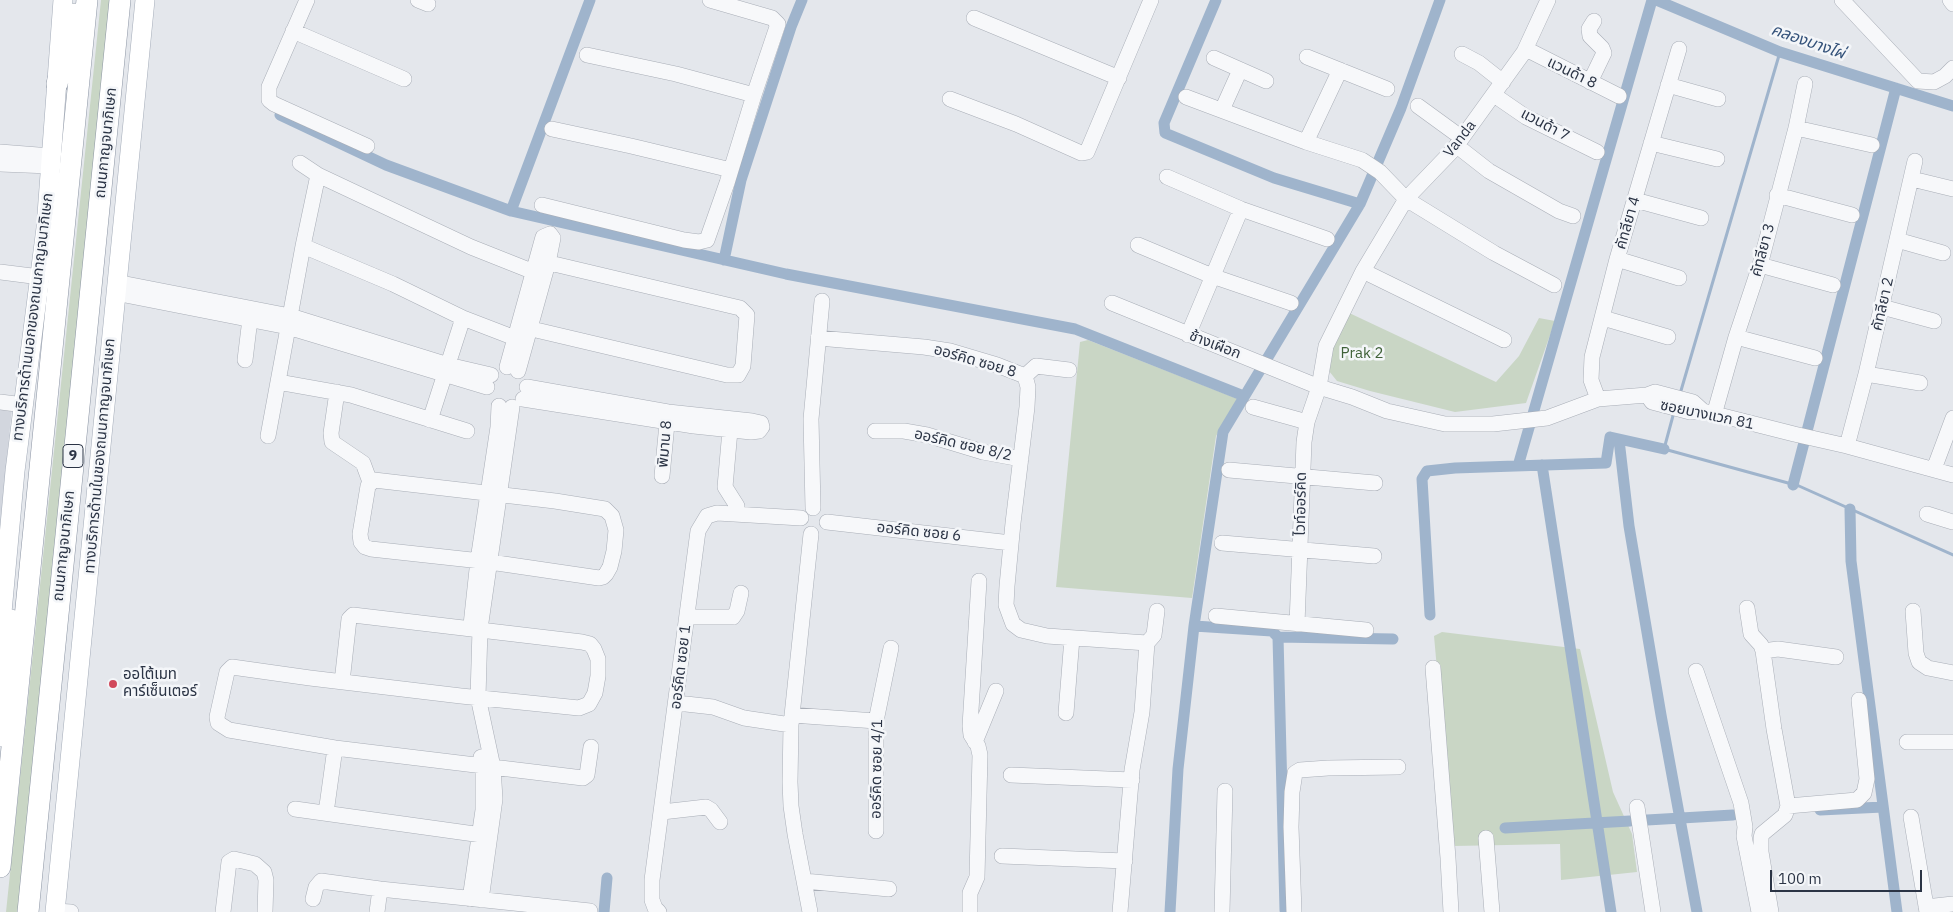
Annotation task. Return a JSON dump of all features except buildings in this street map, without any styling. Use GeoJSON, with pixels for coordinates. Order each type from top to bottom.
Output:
{"type":"FeatureCollection","features":[{"type":"Feature","properties":{"kind":"highway"},"geometry":{"type":"LineString","coordinates":[[57,84],[78,0]]}},
{"type":"Feature","properties":{"kind":"highway","name":"ถนนกาญจนาภิเษก"},"geometry":{"type":"LineString","coordinates":[[0,868],[87,0]]}},
{"type":"Feature","properties":{"kind":"highway","name":"ถนนกาญจนาภิเษก"},"geometry":{"type":"LineString","coordinates":[[28,912],[120,0]]}},
{"type":"Feature","properties":{"kind":"main road","name":"ทางบริการด้านนอกของถนนกาญจนาภิเษก"},"geometry":{"type":"LineString","coordinates":[[0,634],[15,471],[46,228],[64,0]]}},
{"type":"Feature","properties":{"kind":"main road","name":"ทางบริการด้านในของถนนกาญจนาภิเษก"},"geometry":{"type":"LineString","coordinates":[[56,912],[144,0]]}},
{"type":"Feature","properties":{"kind":"main road"},"geometry":{"type":"LineString","coordinates":[[56,912],[46,890],[92,432],[99,386],[110,351]]}},
{"type":"Feature","properties":{"kind":"main road"},"geometry":{"type":"LineString","coordinates":[[0,737],[27,449],[28,379]]}},
{"type":"Feature","properties":{"kind":"street"},"geometry":{"type":"LineString","coordinates":[[307,0],[269,87],[269,100],[367,146]]}},
{"type":"Feature","properties":{"kind":"street"},"geometry":{"type":"LineString","coordinates":[[542,205],[684,240],[703,242],[709,236],[778,24],[772,18],[710,0]]}},
{"type":"Feature","properties":{"kind":"street"},"geometry":{"type":"LineString","coordinates":[[950,99],[1084,153],[1089,148],[1151,0]]}},
{"type":"Feature","properties":{"kind":"street","name":"Vanda"},"geometry":{"type":"LineString","coordinates":[[1319,387],[1326,346],[1363,271],[1406,199],[1459,142],[1526,49],[1548,0]]}},
{"type":"Feature","properties":{"kind":"street"},"geometry":{"type":"LineString","coordinates":[[1842,0],[1918,81],[1934,82],[1945,76],[1953,68]]}},
{"type":"Feature","properties":{"kind":"street"},"geometry":{"type":"LineString","coordinates":[[1950,0],[1953,4]]}},
{"type":"Feature","properties":{"kind":"street"},"geometry":{"type":"LineString","coordinates":[[974,18],[1119,78]]}},
{"type":"Feature","properties":{"kind":"street"},"geometry":{"type":"LineString","coordinates":[[1590,82],[1604,53],[1602,48],[1590,36],[1589,28],[1594,21]]}},
{"type":"Feature","properties":{"kind":"street"},"geometry":{"type":"LineString","coordinates":[[293,31],[404,79]]}},
{"type":"Feature","properties":{"kind":"street","name":"แวนด้า 8"},"geometry":{"type":"LineString","coordinates":[[1526,49],[1619,96]]}},
{"type":"Feature","properties":{"kind":"street","name":"คัทลียา 4"},"geometry":{"type":"LineString","coordinates":[[1598,399],[1591,380],[1592,357],[1618,259],[1679,49]]}},
{"type":"Feature","properties":{"kind":"street"},"geometry":{"type":"LineString","coordinates":[[1462,54],[1480,63],[1503,82]]}},
{"type":"Feature","properties":{"kind":"street"},"geometry":{"type":"LineString","coordinates":[[587,55],[676,74],[754,95]]}},
{"type":"Feature","properties":{"kind":"street"},"geometry":{"type":"LineString","coordinates":[[1307,57],[1387,88]]}},
{"type":"Feature","properties":{"kind":"street"},"geometry":{"type":"LineString","coordinates":[[1214,58],[1266,81]]}},
{"type":"Feature","properties":{"kind":"street"},"geometry":{"type":"LineString","coordinates":[[1222,110],[1240,70]]}},
{"type":"Feature","properties":{"kind":"street"},"geometry":{"type":"LineString","coordinates":[[1306,142],[1340,70]]}},
{"type":"Feature","properties":{"kind":"street","name":"คัทลียา 3"},"geometry":{"type":"LineString","coordinates":[[1700,410],[1736,337],[1760,265],[1796,128],[1805,84]]}},
{"type":"Feature","properties":{"kind":"street"},"geometry":{"type":"LineString","coordinates":[[1668,85],[1718,99]]}},
{"type":"Feature","properties":{"kind":"street","name":"แวนด้า 7"},"geometry":{"type":"LineString","coordinates":[[1494,95],[1526,117],[1597,152]]}},
{"type":"Feature","properties":{"kind":"street"},"geometry":{"type":"LineString","coordinates":[[1186,96],[1306,142],[1368,163],[1380,172],[1406,199],[1494,253],[1554,285]]}},
{"type":"Feature","properties":{"kind":"street"},"geometry":{"type":"LineString","coordinates":[[1418,106],[1459,142],[1488,172],[1559,211],[1573,216]]}},
{"type":"Feature","properties":{"kind":"street"},"geometry":{"type":"LineString","coordinates":[[1796,128],[1872,145]]}},
{"type":"Feature","properties":{"kind":"street"},"geometry":{"type":"LineString","coordinates":[[552,130],[731,170]]}},
{"type":"Feature","properties":{"kind":"street"},"geometry":{"type":"LineString","coordinates":[[1651,143],[1716,159]]}},
{"type":"Feature","properties":{"kind":"street"},"geometry":{"type":"LineString","coordinates":[[0,152],[50,161]]}},
{"type":"Feature","properties":{"kind":"street"},"geometry":{"type":"LineString","coordinates":[[0,164],[50,161]]}},
{"type":"Feature","properties":{"kind":"street","name":"คัทลียา 2"},"geometry":{"type":"LineString","coordinates":[[1847,446],[1866,374],[1915,161]]}},
{"type":"Feature","properties":{"kind":"street"},"geometry":{"type":"LineString","coordinates":[[300,163],[318,175],[471,247],[541,268],[740,308],[747,315],[743,366],[738,375],[727,375],[463,318],[393,284],[302,246]]}},
{"type":"Feature","properties":{"kind":"street"},"geometry":{"type":"LineString","coordinates":[[268,436],[302,246],[318,175]]}},
{"type":"Feature","properties":{"kind":"street"},"geometry":{"type":"LineString","coordinates":[[1167,177],[1241,209],[1327,239]]}},
{"type":"Feature","properties":{"kind":"street"},"geometry":{"type":"LineString","coordinates":[[1912,179],[1953,189]]}},
{"type":"Feature","properties":{"kind":"street"},"geometry":{"type":"LineString","coordinates":[[1777,195],[1852,215]]}},
{"type":"Feature","properties":{"kind":"street"},"geometry":{"type":"LineString","coordinates":[[1635,200],[1701,218]]}},
{"type":"Feature","properties":{"kind":"street"},"geometry":{"type":"LineString","coordinates":[[1188,335],[1241,209]]}},
{"type":"Feature","properties":{"kind":"street"},"geometry":{"type":"LineString","coordinates":[[1897,240],[1943,253]]}},
{"type":"Feature","properties":{"kind":"street"},"geometry":{"type":"LineString","coordinates":[[1138,245],[1212,276],[1291,303]]}},
{"type":"Feature","properties":{"kind":"street"},"geometry":{"type":"LineString","coordinates":[[1618,259],[1679,278]]}},
{"type":"Feature","properties":{"kind":"street"},"geometry":{"type":"LineString","coordinates":[[1760,265],[1833,285]]}},
{"type":"Feature","properties":{"kind":"street"},"geometry":{"type":"LineString","coordinates":[[513,369],[521,331],[541,268]]}},
{"type":"Feature","properties":{"kind":"street"},"geometry":{"type":"LineString","coordinates":[[1363,271],[1504,340]]}},
{"type":"Feature","properties":{"kind":"street"},"geometry":{"type":"LineString","coordinates":[[0,272],[40,277]]}},
{"type":"Feature","properties":{"kind":"street"},"geometry":{"type":"LineString","coordinates":[[115,287],[250,319],[289,322]]}},
{"type":"Feature","properties":{"kind":"street"},"geometry":{"type":"LineString","coordinates":[[115,287],[289,322],[446,370],[489,381]]}},
{"type":"Feature","properties":{"kind":"street"},"geometry":{"type":"LineString","coordinates":[[813,508],[811,419],[822,301]]}},
{"type":"Feature","properties":{"kind":"street","name":"ช้างเผือก"},"geometry":{"type":"LineString","coordinates":[[1112,303],[1319,387]]}},
{"type":"Feature","properties":{"kind":"street"},"geometry":{"type":"LineString","coordinates":[[1882,306],[1934,321]]}},
{"type":"Feature","properties":{"kind":"street"},"geometry":{"type":"LineString","coordinates":[[430,420],[463,318]]}},
{"type":"Feature","properties":{"kind":"street"},"geometry":{"type":"LineString","coordinates":[[1603,318],[1668,337]]}},
{"type":"Feature","properties":{"kind":"street"},"geometry":{"type":"LineString","coordinates":[[245,360],[250,319]]}},
{"type":"Feature","properties":{"kind":"street"},"geometry":{"type":"LineString","coordinates":[[1736,337],[1815,358]]}},
{"type":"Feature","properties":{"kind":"street","name":"ออร์คิด ซอย 8"},"geometry":{"type":"LineString","coordinates":[[818,338],[950,351],[997,365],[1025,376],[1028,387],[1028,407],[1011,542],[1006,604],[1013,624],[1021,630],[1030,633],[1147,643]]}},
{"type":"Feature","properties":{"kind":"street"},"geometry":{"type":"LineString","coordinates":[[1025,376],[1036,366],[1069,370]]}},
{"type":"Feature","properties":{"kind":"street"},"geometry":{"type":"LineString","coordinates":[[476,900],[485,836],[495,798],[473,696],[476,629],[494,494],[515,400],[523,375],[513,369],[501,368],[489,381],[490,398],[515,400],[731,424],[725,487],[737,506]]}},
{"type":"Feature","properties":{"kind":"street"},"geometry":{"type":"LineString","coordinates":[[1866,374],[1920,383]]}},
{"type":"Feature","properties":{"kind":"street"},"geometry":{"type":"LineString","coordinates":[[278,382],[337,392],[467,431]]}},
{"type":"Feature","properties":{"kind":"street","name":"ซอยบางแวก 81"},"geometry":{"type":"LineString","coordinates":[[1319,387],[1352,397],[1387,411],[1445,424],[1492,424],[1547,418],[1598,399],[1652,396],[1953,475]]}},
{"type":"Feature","properties":{"kind":"street","name":"ไวท์ออร์คิด"},"geometry":{"type":"LineString","coordinates":[[1297,624],[1304,442],[1307,422],[1319,387]]}},
{"type":"Feature","properties":{"kind":"street"},"geometry":{"type":"LineString","coordinates":[[337,392],[331,433],[332,442],[363,463],[370,482],[366,492],[360,534],[361,542],[365,547],[484,561],[599,578],[606,574],[614,551],[614,524],[612,516],[605,509],[555,501],[374,480],[370,482]]}},
{"type":"Feature","properties":{"kind":"street"},"geometry":{"type":"LineString","coordinates":[[0,402],[24,405]]}},
{"type":"Feature","properties":{"kind":"street"},"geometry":{"type":"LineString","coordinates":[[1253,407],[1307,422]]}},
{"type":"Feature","properties":{"kind":"street","name":"พิมาน 8"},"geometry":{"type":"LineString","coordinates":[[662,476],[668,417]]}},
{"type":"Feature","properties":{"kind":"street"},"geometry":{"type":"LineString","coordinates":[[1934,469],[1953,418]]}},
{"type":"Feature","properties":{"kind":"street","name":"ออร์คิด ซอย 8/2"},"geometry":{"type":"LineString","coordinates":[[875,431],[904,431],[927,435],[983,452],[1021,459]]}},
{"type":"Feature","properties":{"kind":"street"},"geometry":{"type":"LineString","coordinates":[[1229,470],[1375,483]]}},
{"type":"Feature","properties":{"kind":"street"},"geometry":{"type":"LineString","coordinates":[[813,508],[822,510],[827,522],[820,533],[811,534],[804,530],[801,518],[805,511],[813,508]]}},
{"type":"Feature","properties":{"kind":"street","name":"ออร์คิด ซอย 1"},"geometry":{"type":"LineString","coordinates":[[659,912],[652,900],[652,880],[677,703],[698,531],[707,516],[717,513],[801,518]]}},
{"type":"Feature","properties":{"kind":"street"},"geometry":{"type":"LineString","coordinates":[[1928,514],[1953,522]]}},
{"type":"Feature","properties":{"kind":"street","name":"ออร์คิด ซอย 6"},"geometry":{"type":"LineString","coordinates":[[827,522],[1011,542]]}},
{"type":"Feature","properties":{"kind":"street"},"geometry":{"type":"LineString","coordinates":[[810,912],[791,806],[791,720],[811,534]]}},
{"type":"Feature","properties":{"kind":"street"},"geometry":{"type":"LineString","coordinates":[[1222,543],[1374,556]]}},
{"type":"Feature","properties":{"kind":"street"},"geometry":{"type":"LineString","coordinates":[[970,912],[970,892],[977,877],[980,755],[971,735],[970,726],[979,581]]}},
{"type":"Feature","properties":{"kind":"street"},"geometry":{"type":"LineString","coordinates":[[687,617],[733,617],[738,612],[741,593]]}},
{"type":"Feature","properties":{"kind":"street"},"geometry":{"type":"LineString","coordinates":[[1746,608],[1752,634],[1763,650],[1774,729],[1788,806],[1785,815],[1762,834],[1754,852],[1759,912]]}},
{"type":"Feature","properties":{"kind":"street"},"geometry":{"type":"LineString","coordinates":[[1913,611],[1916,653],[1919,662],[1928,668],[1953,673]]}},
{"type":"Feature","properties":{"kind":"street"},"geometry":{"type":"LineString","coordinates":[[1120,912],[1134,752],[1141,719],[1147,643],[1154,635],[1157,612]]}},
{"type":"Feature","properties":{"kind":"street"},"geometry":{"type":"LineString","coordinates":[[342,682],[349,619],[353,615],[582,642],[590,644],[598,659],[595,693],[590,704],[579,708],[342,682],[232,667],[227,672],[217,718],[218,723],[229,730],[335,748],[583,778],[587,775],[591,747]]}},
{"type":"Feature","properties":{"kind":"street"},"geometry":{"type":"LineString","coordinates":[[1216,616],[1366,630]]}},
{"type":"Feature","properties":{"kind":"street"},"geometry":{"type":"LineString","coordinates":[[1066,713],[1072,638]]}},
{"type":"Feature","properties":{"kind":"street","name":"ออร์คิด ซอย 4/1"},"geometry":{"type":"LineString","coordinates":[[876,832],[876,721],[891,648]]}},
{"type":"Feature","properties":{"kind":"street"},"geometry":{"type":"LineString","coordinates":[[1763,650],[1778,648],[1836,657]]}},
{"type":"Feature","properties":{"kind":"street"},"geometry":{"type":"LineString","coordinates":[[1433,668],[1451,912]]}},
{"type":"Feature","properties":{"kind":"street"},"geometry":{"type":"LineString","coordinates":[[1696,671],[1741,804],[1771,912]]}},
{"type":"Feature","properties":{"kind":"street"},"geometry":{"type":"LineString","coordinates":[[975,742],[996,691]]}},
{"type":"Feature","properties":{"kind":"street"},"geometry":{"type":"LineString","coordinates":[[1788,806],[1856,800],[1864,793],[1867,779],[1859,700]]}},
{"type":"Feature","properties":{"kind":"street"},"geometry":{"type":"LineString","coordinates":[[677,703],[714,707],[744,718],[876,721]]}},
{"type":"Feature","properties":{"kind":"street"},"geometry":{"type":"LineString","coordinates":[[1907,742],[1953,742]]}},
{"type":"Feature","properties":{"kind":"street"},"geometry":{"type":"LineString","coordinates":[[326,813],[335,748]]}},
{"type":"Feature","properties":{"kind":"street"},"geometry":{"type":"LineString","coordinates":[[1294,912],[1291,827],[1292,792],[1295,773],[1300,770],[1328,768],[1398,767]]}},
{"type":"Feature","properties":{"kind":"street"},"geometry":{"type":"LineString","coordinates":[[1011,775],[1132,780]]}},
{"type":"Feature","properties":{"kind":"street"},"geometry":{"type":"LineString","coordinates":[[1222,912],[1225,790]]}},
{"type":"Feature","properties":{"kind":"street"},"geometry":{"type":"LineString","coordinates":[[1636,807],[1652,912]]}},
{"type":"Feature","properties":{"kind":"street"},"geometry":{"type":"LineString","coordinates":[[662,812],[706,808],[711,810],[720,822]]}},
{"type":"Feature","properties":{"kind":"street"},"geometry":{"type":"LineString","coordinates":[[296,809],[485,836]]}},
{"type":"Feature","properties":{"kind":"street"},"geometry":{"type":"LineString","coordinates":[[1911,817],[1927,910],[1953,904]]}},
{"type":"Feature","properties":{"kind":"street"},"geometry":{"type":"LineString","coordinates":[[1486,838],[1492,912]]}},
{"type":"Feature","properties":{"kind":"street"},"geometry":{"type":"LineString","coordinates":[[1002,856],[1124,862]]}},
{"type":"Feature","properties":{"kind":"street"},"geometry":{"type":"LineString","coordinates":[[223,912],[229,862],[234,859],[255,864],[264,872],[266,887],[265,912]]}},
{"type":"Feature","properties":{"kind":"street"},"geometry":{"type":"LineString","coordinates":[[314,898],[316,887],[321,881],[476,900],[590,911]]}},
{"type":"Feature","properties":{"kind":"street"},"geometry":{"type":"LineString","coordinates":[[804,881],[889,890]]}},
{"type":"Feature","properties":{"kind":"street"},"geometry":{"type":"LineString","coordinates":[[377,912],[380,889]]}},
{"type":"Feature","properties":{"kind":"shaded area"},"geometry":{"type":"Polygon","coordinates":[[[0,407],[12,408],[0,524],[0,407]]]}},
{"type":"Feature","properties":{"kind":"green space"},"geometry":{"type":"Polygon","coordinates":[[[101,0],[113,0],[18,912],[6,912],[101,0]]]}},
{"type":"Feature","properties":{"kind":"green space","name":"Prak 2"},"geometry":{"type":"Polygon","coordinates":[[[1345,311],[1496,382],[1519,356],[1539,318],[1555,321],[1526,403],[1455,412],[1337,381],[1325,366],[1345,311]]]}},
{"type":"Feature","properties":{"kind":"green space"},"geometry":{"type":"Polygon","coordinates":[[[1088,340],[1238,399],[1216,436],[1192,598],[1056,587],[1080,342],[1088,340]]]}},
{"type":"Feature","properties":{"kind":"green space"},"geometry":{"type":"Polygon","coordinates":[[[1442,632],[1580,649],[1613,792],[1632,834],[1637,872],[1561,880],[1560,844],[1453,846],[1434,636],[1442,632]]]}},
{"type":"Feature","properties":{"kind":"waterway"},"geometry":{"type":"LineString","coordinates":[[511,211],[590,0]]}},
{"type":"Feature","properties":{"kind":"waterway"},"geometry":{"type":"LineString","coordinates":[[724,260],[741,180],[791,27],[802,0]]}},
{"type":"Feature","properties":{"kind":"waterway"},"geometry":{"type":"LineString","coordinates":[[1216,0],[1164,123],[1165,133],[1274,178],[1360,204]]}},
{"type":"Feature","properties":{"kind":"waterway"},"geometry":{"type":"LineString","coordinates":[[1170,912],[1178,769],[1194,626],[1223,432],[1360,204],[1401,108],[1440,0]]}},
{"type":"Feature","properties":{"kind":"waterway"},"geometry":{"type":"LineString","coordinates":[[1518,466],[1652,0]]}},
{"type":"Feature","properties":{"kind":"waterway","name":"คลองบางไผ่"},"geometry":{"type":"LineString","coordinates":[[1656,0],[1780,52],[1953,106]]}},
{"type":"Feature","properties":{"kind":"waterway"},"geometry":{"type":"LineString","coordinates":[[1680,394],[1780,52]]}},
{"type":"Feature","properties":{"kind":"waterway"},"geometry":{"type":"LineString","coordinates":[[1793,485],[1896,88]]}},
{"type":"Feature","properties":{"kind":"waterway"},"geometry":{"type":"LineString","coordinates":[[280,115],[386,165],[511,211],[786,274],[1075,329],[1244,396]]}},
{"type":"Feature","properties":{"kind":"waterway"},"geometry":{"type":"LineString","coordinates":[[1674,412],[1664,449],[1799,486],[1953,555]]}},
{"type":"Feature","properties":{"kind":"waterway"},"geometry":{"type":"LineString","coordinates":[[1430,615],[1422,479],[1427,471],[1455,468],[1606,463],[1610,437],[1664,449]]}},
{"type":"Feature","properties":{"kind":"waterway"},"geometry":{"type":"LineString","coordinates":[[1619,440],[1629,526],[1697,912]]}},
{"type":"Feature","properties":{"kind":"waterway"},"geometry":{"type":"LineString","coordinates":[[1542,465],[1611,912]]}},
{"type":"Feature","properties":{"kind":"waterway"},"geometry":{"type":"LineString","coordinates":[[1850,509],[1851,561],[1897,912]]}},
{"type":"Feature","properties":{"kind":"waterway"},"geometry":{"type":"LineString","coordinates":[[1194,626],[1272,631],[1278,637],[1285,910]]}},
{"type":"Feature","properties":{"kind":"waterway"},"geometry":{"type":"LineString","coordinates":[[1278,637],[1393,639]]}},
{"type":"Feature","properties":{"kind":"waterway"},"geometry":{"type":"LineString","coordinates":[[1820,810],[1883,807]]}},
{"type":"Feature","properties":{"kind":"waterway"},"geometry":{"type":"LineString","coordinates":[[1647,820],[1733,815]]}},
{"type":"Feature","properties":{"kind":"waterway"},"geometry":{"type":"LineString","coordinates":[[1505,828],[1630,821]]}},
{"type":"Feature","properties":{"kind":"waterway"},"geometry":{"type":"LineString","coordinates":[[604,912],[607,878]]}},
{"type":"Feature","properties":{"kind":"place","name":"ออโต้เมท คาร์เซ็นเตอร์"},"geometry":{"type":"Point","coordinates":[113,684]}}]}
